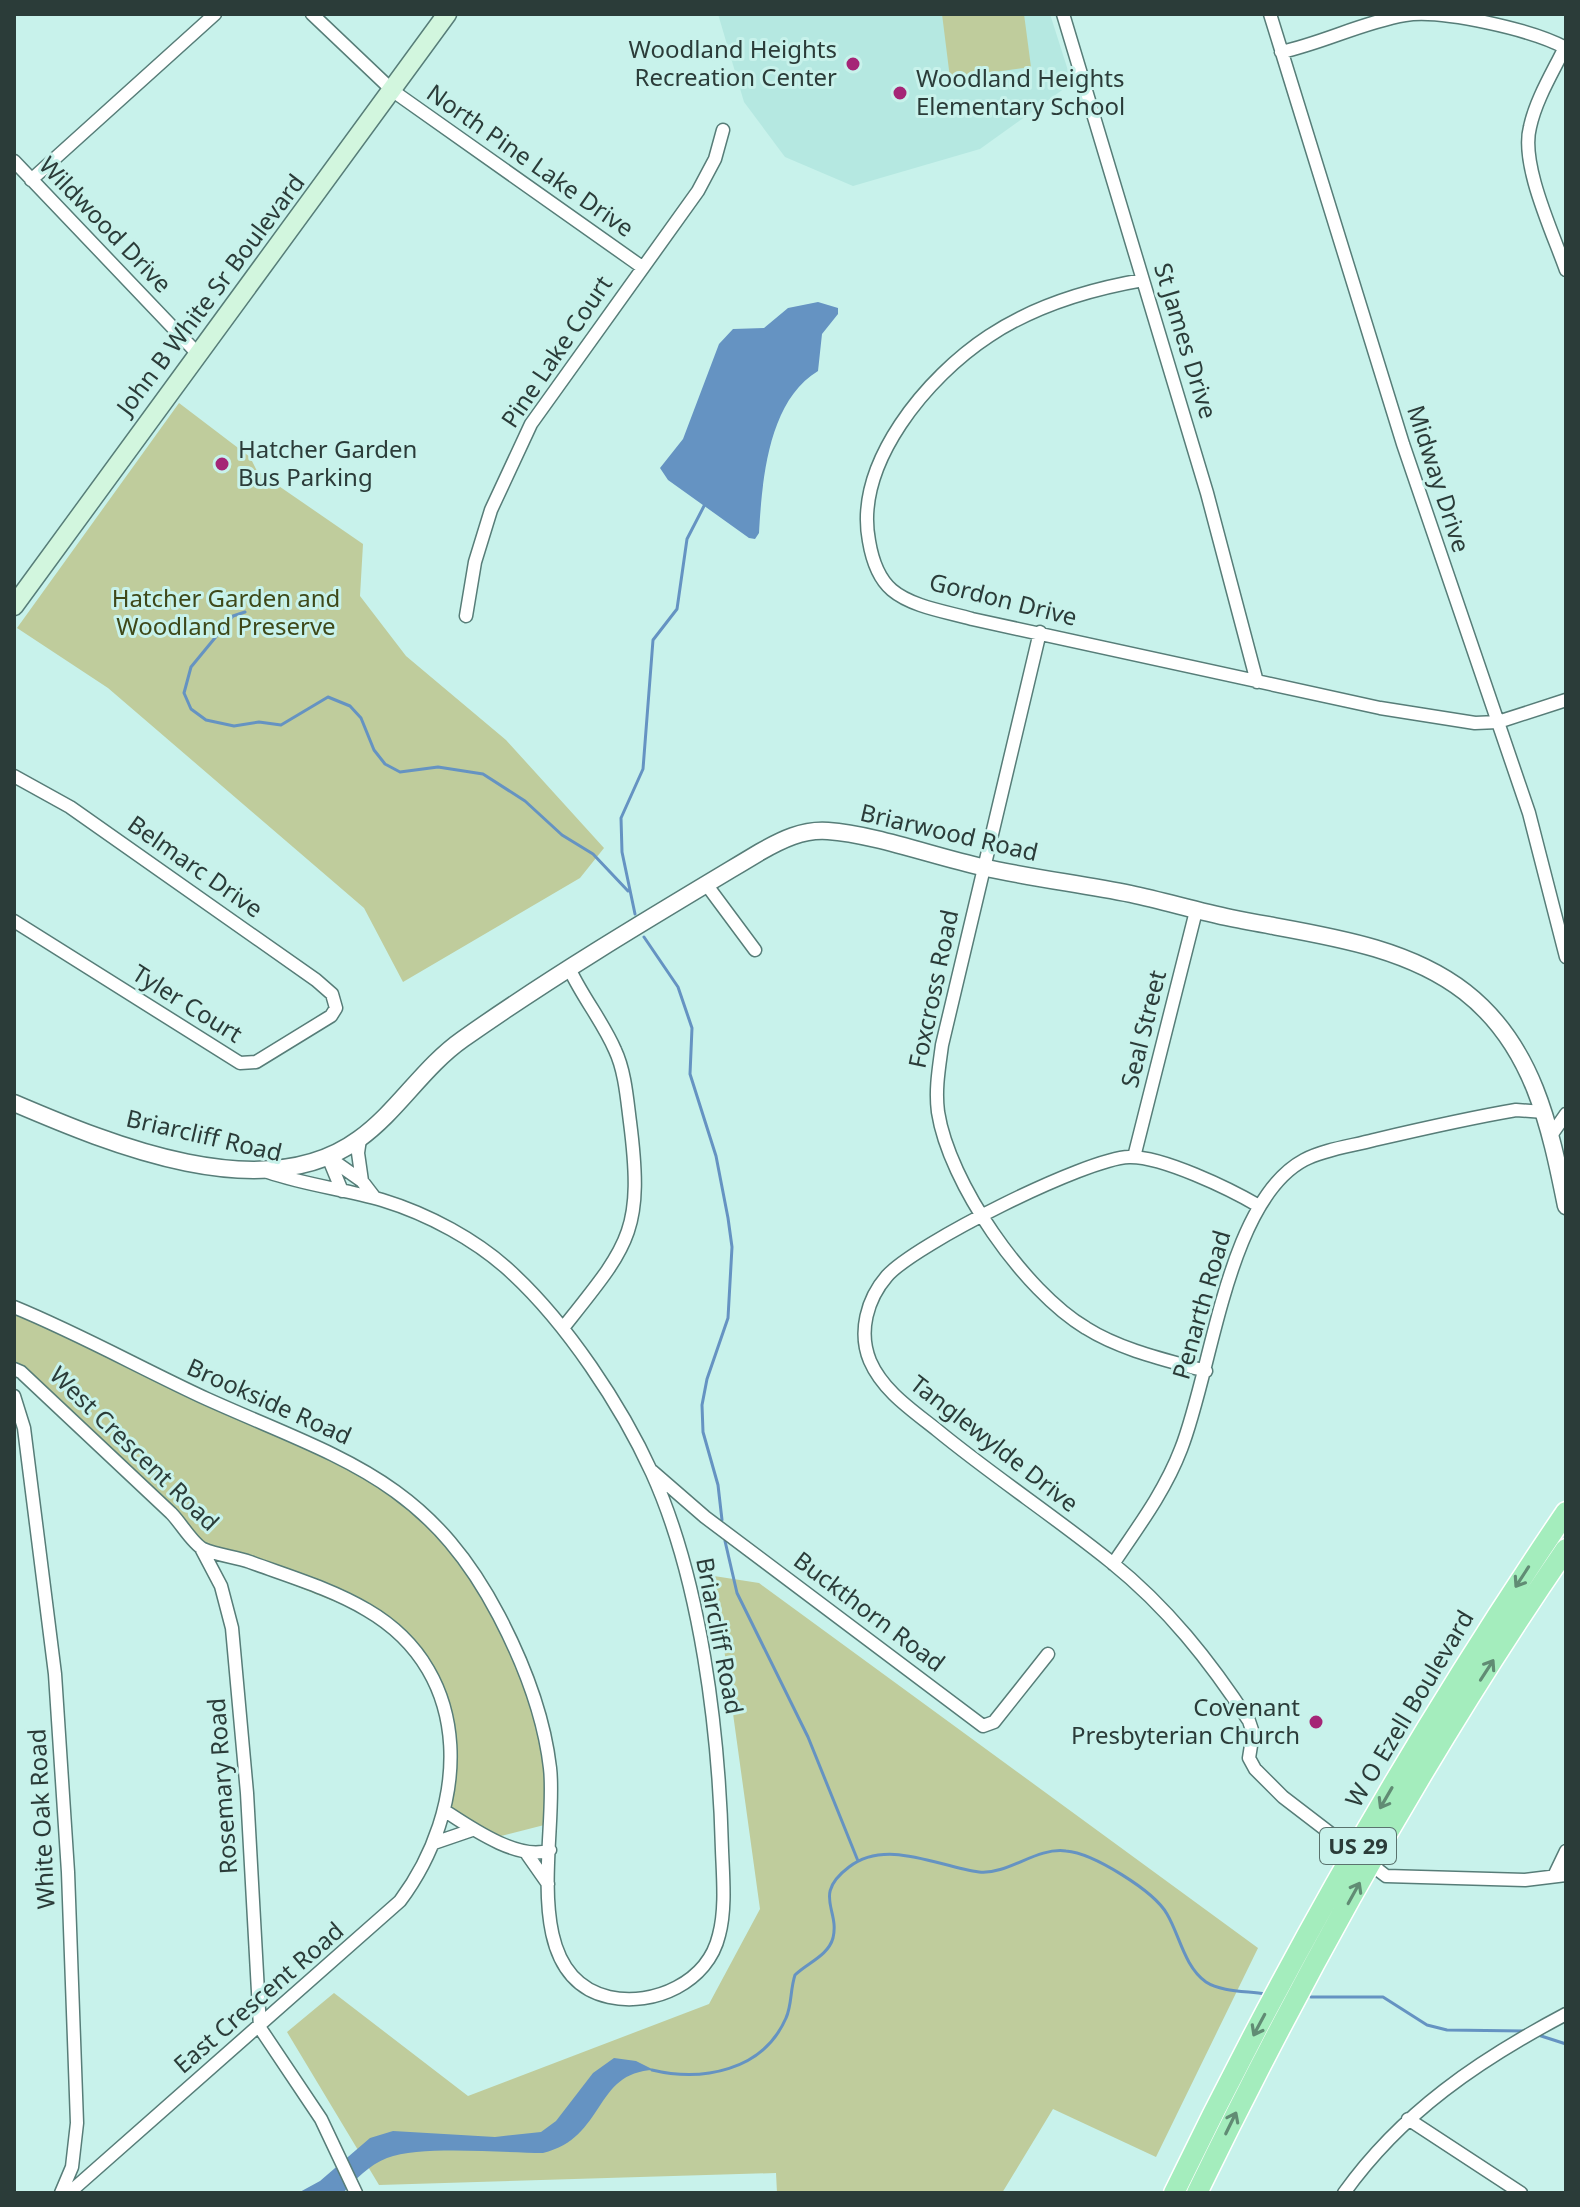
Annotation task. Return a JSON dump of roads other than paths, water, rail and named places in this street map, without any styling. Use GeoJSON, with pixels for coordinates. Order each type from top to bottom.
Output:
{"type":"FeatureCollection","features":[{"type":"Feature","properties":{"kind":"main road","name":"John B White Sr Boulevard"},"geometry":{"type":"LineString","coordinates":[[16,599],[447,14]]}},
{"type":"Feature","properties":{"kind":"main road","name":"W O Ezell Boulevard"},"geometry":{"type":"LineString","coordinates":[[1197,2193],[1363,1855],[1449,1692],[1566,1512]]}},
{"type":"Feature","properties":{"kind":"main road","name":"W O Ezell Boulevard"},"geometry":{"type":"LineString","coordinates":[[1174,2193],[1240,2061],[1363,1855],[1566,1549]]}},
{"type":"Feature","properties":{"kind":"street"},"geometry":{"type":"LineString","coordinates":[[31,180],[215,14]]}},
{"type":"Feature","properties":{"kind":"street","name":"North Pine Lake Drive"},"geometry":{"type":"LineString","coordinates":[[312,14],[393,91],[642,267]]}},
{"type":"Feature","properties":{"kind":"street","name":"St James Drive"},"geometry":{"type":"LineString","coordinates":[[1063,14],[1211,505],[1257,682]]}},
{"type":"Feature","properties":{"kind":"street","name":"Midway Drive"},"geometry":{"type":"LineString","coordinates":[[1270,14],[1407,459],[1529,813],[1566,957]]}},
{"type":"Feature","properties":{"kind":"street"},"geometry":{"type":"LineString","coordinates":[[1281,52],[1409,14],[1445,15],[1538,36],[1566,48],[1532,118],[1528,142],[1538,188],[1566,270]]}},
{"type":"Feature","properties":{"kind":"street","name":"Pine Lake Court"},"geometry":{"type":"LineString","coordinates":[[466,616],[482,536],[515,454],[549,395],[698,191],[715,159],[723,130]]}},
{"type":"Feature","properties":{"kind":"street","name":"Wildwood Drive"},"geometry":{"type":"LineString","coordinates":[[14,161],[198,354]]}},
{"type":"Feature","properties":{"kind":"street","name":"Gordon Drive"},"geometry":{"type":"LineString","coordinates":[[1143,280],[1068,299],[1007,325],[977,344],[943,376],[905,420],[883,453],[871,480],[867,534],[874,562],[891,589],[939,609],[1380,708],[1475,723],[1498,722],[1566,700]]}},
{"type":"Feature","properties":{"kind":"street","name":"Foxcross Road"},"geometry":{"type":"LineString","coordinates":[[1040,632],[954,991],[937,1083],[939,1115],[953,1164],[983,1217],[1027,1276],[1073,1320],[1116,1343],[1206,1371]]}},
{"type":"Feature","properties":{"kind":"street","name":"Belmarc Drive"},"geometry":{"type":"LineString","coordinates":[[14,776],[70,807],[316,980],[332,994],[336,1008]]}},
{"type":"Feature","properties":{"kind":"street","name":"Briarwood Road"},"geometry":{"type":"LineString","coordinates":[[268,1172],[328,1157],[360,1139],[417,1079],[459,1042],[706,884],[785,839],[827,831],[985,868],[1132,894],[1373,950],[1424,965],[1468,995],[1505,1034],[1535,1083],[1552,1134],[1566,1206]]}},
{"type":"Feature","properties":{"kind":"street"},"geometry":{"type":"LineString","coordinates":[[706,884],[755,950]]}},
{"type":"Feature","properties":{"kind":"street","name":"Seal Street"},"geometry":{"type":"LineString","coordinates":[[1134,1157],[1196,911]]}},
{"type":"Feature","properties":{"kind":"street","name":"Tyler Court"},"geometry":{"type":"LineString","coordinates":[[14,921],[240,1063],[256,1062],[331,1016],[336,1008]]}},
{"type":"Feature","properties":{"kind":"street"},"geometry":{"type":"LineString","coordinates":[[563,1328],[624,1245],[632,1223],[635,1200],[631,1137],[619,1060],[570,970]]}},
{"type":"Feature","properties":{"kind":"street","name":"Briarcliff Road"},"geometry":{"type":"LineString","coordinates":[[14,1103],[143,1149],[237,1170],[268,1172],[375,1198],[471,1241],[507,1268],[563,1328],[652,1471],[685,1576],[705,1673],[721,1815],[719,1936],[707,1962],[678,1988],[655,1996],[603,1996],[580,1982],[556,1949],[547,1918],[548,1884]]}},
{"type":"Feature","properties":{"kind":"street","name":"Penarth Road"},"geometry":{"type":"LineString","coordinates":[[1113,1564],[1169,1477],[1206,1371],[1241,1243],[1259,1206],[1291,1170],[1323,1154],[1435,1125],[1516,1110],[1544,1112]]}},
{"type":"Feature","properties":{"kind":"street"},"geometry":{"type":"LineString","coordinates":[[1552,1134],[1566,1114]]}},
{"type":"Feature","properties":{"kind":"street"},"geometry":{"type":"LineString","coordinates":[[360,1139],[358,1153],[362,1181]]}},
{"type":"Feature","properties":{"kind":"street"},"geometry":{"type":"LineString","coordinates":[[328,1157],[342,1191]]}},
{"type":"Feature","properties":{"kind":"street","name":"Briarcliff Road"},"geometry":{"type":"LineString","coordinates":[[328,1157],[362,1181],[375,1198]]}},
{"type":"Feature","properties":{"kind":"street","name":"Tanglewylde Drive"},"geometry":{"type":"LineString","coordinates":[[1259,1206],[1201,1178],[1134,1157],[1077,1169],[912,1256],[885,1278],[866,1317],[869,1358],[882,1381],[899,1400],[976,1463],[1113,1564],[1168,1613],[1230,1692],[1252,1727],[1249,1758],[1255,1769],[1291,1803],[1363,1855],[1386,1876],[1488,1880],[1560,1876]]}},
{"type":"Feature","properties":{"kind":"street","name":"Brookside Road"},"geometry":{"type":"LineString","coordinates":[[14,1307],[212,1401],[319,1445],[400,1493],[433,1522],[467,1562],[498,1614],[524,1672],[550,1764],[548,1884]]}},
{"type":"Feature","properties":{"kind":"street","name":"West Crescent Road"},"geometry":{"type":"LineString","coordinates":[[14,1369],[21,1372],[177,1519],[201,1548],[250,1562],[366,1609],[411,1649],[431,1677],[449,1725],[451,1775],[445,1811]]}},
{"type":"Feature","properties":{"kind":"street","name":"White Oak Road"},"geometry":{"type":"LineString","coordinates":[[14,1396],[24,1428],[55,1674],[68,1872],[77,2134],[72,2167],[61,2193]]}},
{"type":"Feature","properties":{"kind":"street","name":"Buckthorn Road"},"geometry":{"type":"LineString","coordinates":[[652,1471],[705,1517],[983,1726],[994,1722],[1048,1654]]}},
{"type":"Feature","properties":{"kind":"street","name":"Rosemary Road"},"geometry":{"type":"LineString","coordinates":[[201,1548],[221,1586],[232,1628],[247,1793],[260,2028]]}},
{"type":"Feature","properties":{"kind":"street"},"geometry":{"type":"LineString","coordinates":[[445,1811],[472,1830],[527,1854],[548,1884]]}},
{"type":"Feature","properties":{"kind":"street","name":"East Crescent Road"},"geometry":{"type":"LineString","coordinates":[[69,2193],[260,2028],[400,1901],[417,1879],[445,1811]]}},
{"type":"Feature","properties":{"kind":"street"},"geometry":{"type":"LineString","coordinates":[[434,1843],[472,1830]]}},
{"type":"Feature","properties":{"kind":"street"},"geometry":{"type":"LineString","coordinates":[[527,1854],[550,1850]]}},
{"type":"Feature","properties":{"kind":"street"},"geometry":{"type":"LineString","coordinates":[[1560,1876],[1566,1851]]}},
{"type":"Feature","properties":{"kind":"street"},"geometry":{"type":"LineString","coordinates":[[1344,2193],[1408,2119],[1449,2085],[1523,2037],[1566,2014]]}},
{"type":"Feature","properties":{"kind":"street"},"geometry":{"type":"LineString","coordinates":[[260,2028],[321,2119],[355,2192]]}},
{"type":"Feature","properties":{"kind":"street"},"geometry":{"type":"LineString","coordinates":[[1408,2119],[1521,2193]]}},
{"type":"Feature","properties":{"kind":"waterway"},"geometry":{"type":"LineString","coordinates":[[635,914],[622,852],[621,818],[643,769],[653,640],[677,609],[687,539],[704,506]]}},
{"type":"Feature","properties":{"kind":"waterway"},"geometry":{"type":"LineString","coordinates":[[245,612],[233,616],[191,667],[184,693],[191,709],[206,720],[234,726],[259,722],[281,725],[328,697],[350,706],[361,718],[374,750],[385,764],[400,772],[438,767],[483,774],[525,801],[562,835],[593,854],[628,891]]}},
{"type":"Feature","properties":{"kind":"waterway"},"geometry":{"type":"LineString","coordinates":[[644,937],[678,987],[692,1028],[690,1074],[716,1156],[732,1247],[728,1318],[707,1379],[702,1405],[703,1432],[718,1485],[722,1520]]}},
{"type":"Feature","properties":{"kind":"waterway"},"geometry":{"type":"LineString","coordinates":[[725,1541],[737,1593],[808,1737],[858,1861]]}},
{"type":"Feature","properties":{"kind":"waterway"},"geometry":{"type":"LineString","coordinates":[[652,2070],[710,2073],[747,2061],[762,2050],[776,2036],[786,2018],[795,1975],[822,1954],[833,1938],[832,1886],[849,1867],[880,1855],[913,1857],[990,1872],[1044,1853],[1078,1853],[1122,1875],[1160,1905],[1172,1923],[1192,1968],[1206,1982],[1227,1989],[1265,1994]]}},
{"type":"Feature","properties":{"kind":"waterway"},"geometry":{"type":"LineString","coordinates":[[1311,1997],[1383,1997],[1427,2025],[1447,2030],[1524,2031]]}},
{"type":"Feature","properties":{"kind":"waterway"},"geometry":{"type":"LineString","coordinates":[[1535,2034],[1566,2044]]}},
{"type":"Feature","properties":{"kind":"place","name":"Woodland Heights Recreation Center"},"geometry":{"type":"Point","coordinates":[853,64]}},
{"type":"Feature","properties":{"kind":"place","name":"Woodland Heights Elementary School"},"geometry":{"type":"Point","coordinates":[900,93]}},
{"type":"Feature","properties":{"kind":"place","name":"Hatcher Garden Bus Parking"},"geometry":{"type":"Point","coordinates":[222,464]}},
{"type":"Feature","properties":{"kind":"place","name":"Covenant Presbyterian Church"},"geometry":{"type":"Point","coordinates":[1316,1722]}},
{"type":"Feature","properties":{"kind":"park label","name":"Hatcher Garden and Woodland Preserve"},"geometry":{"type":"Point","coordinates":[226,613]}}]}
